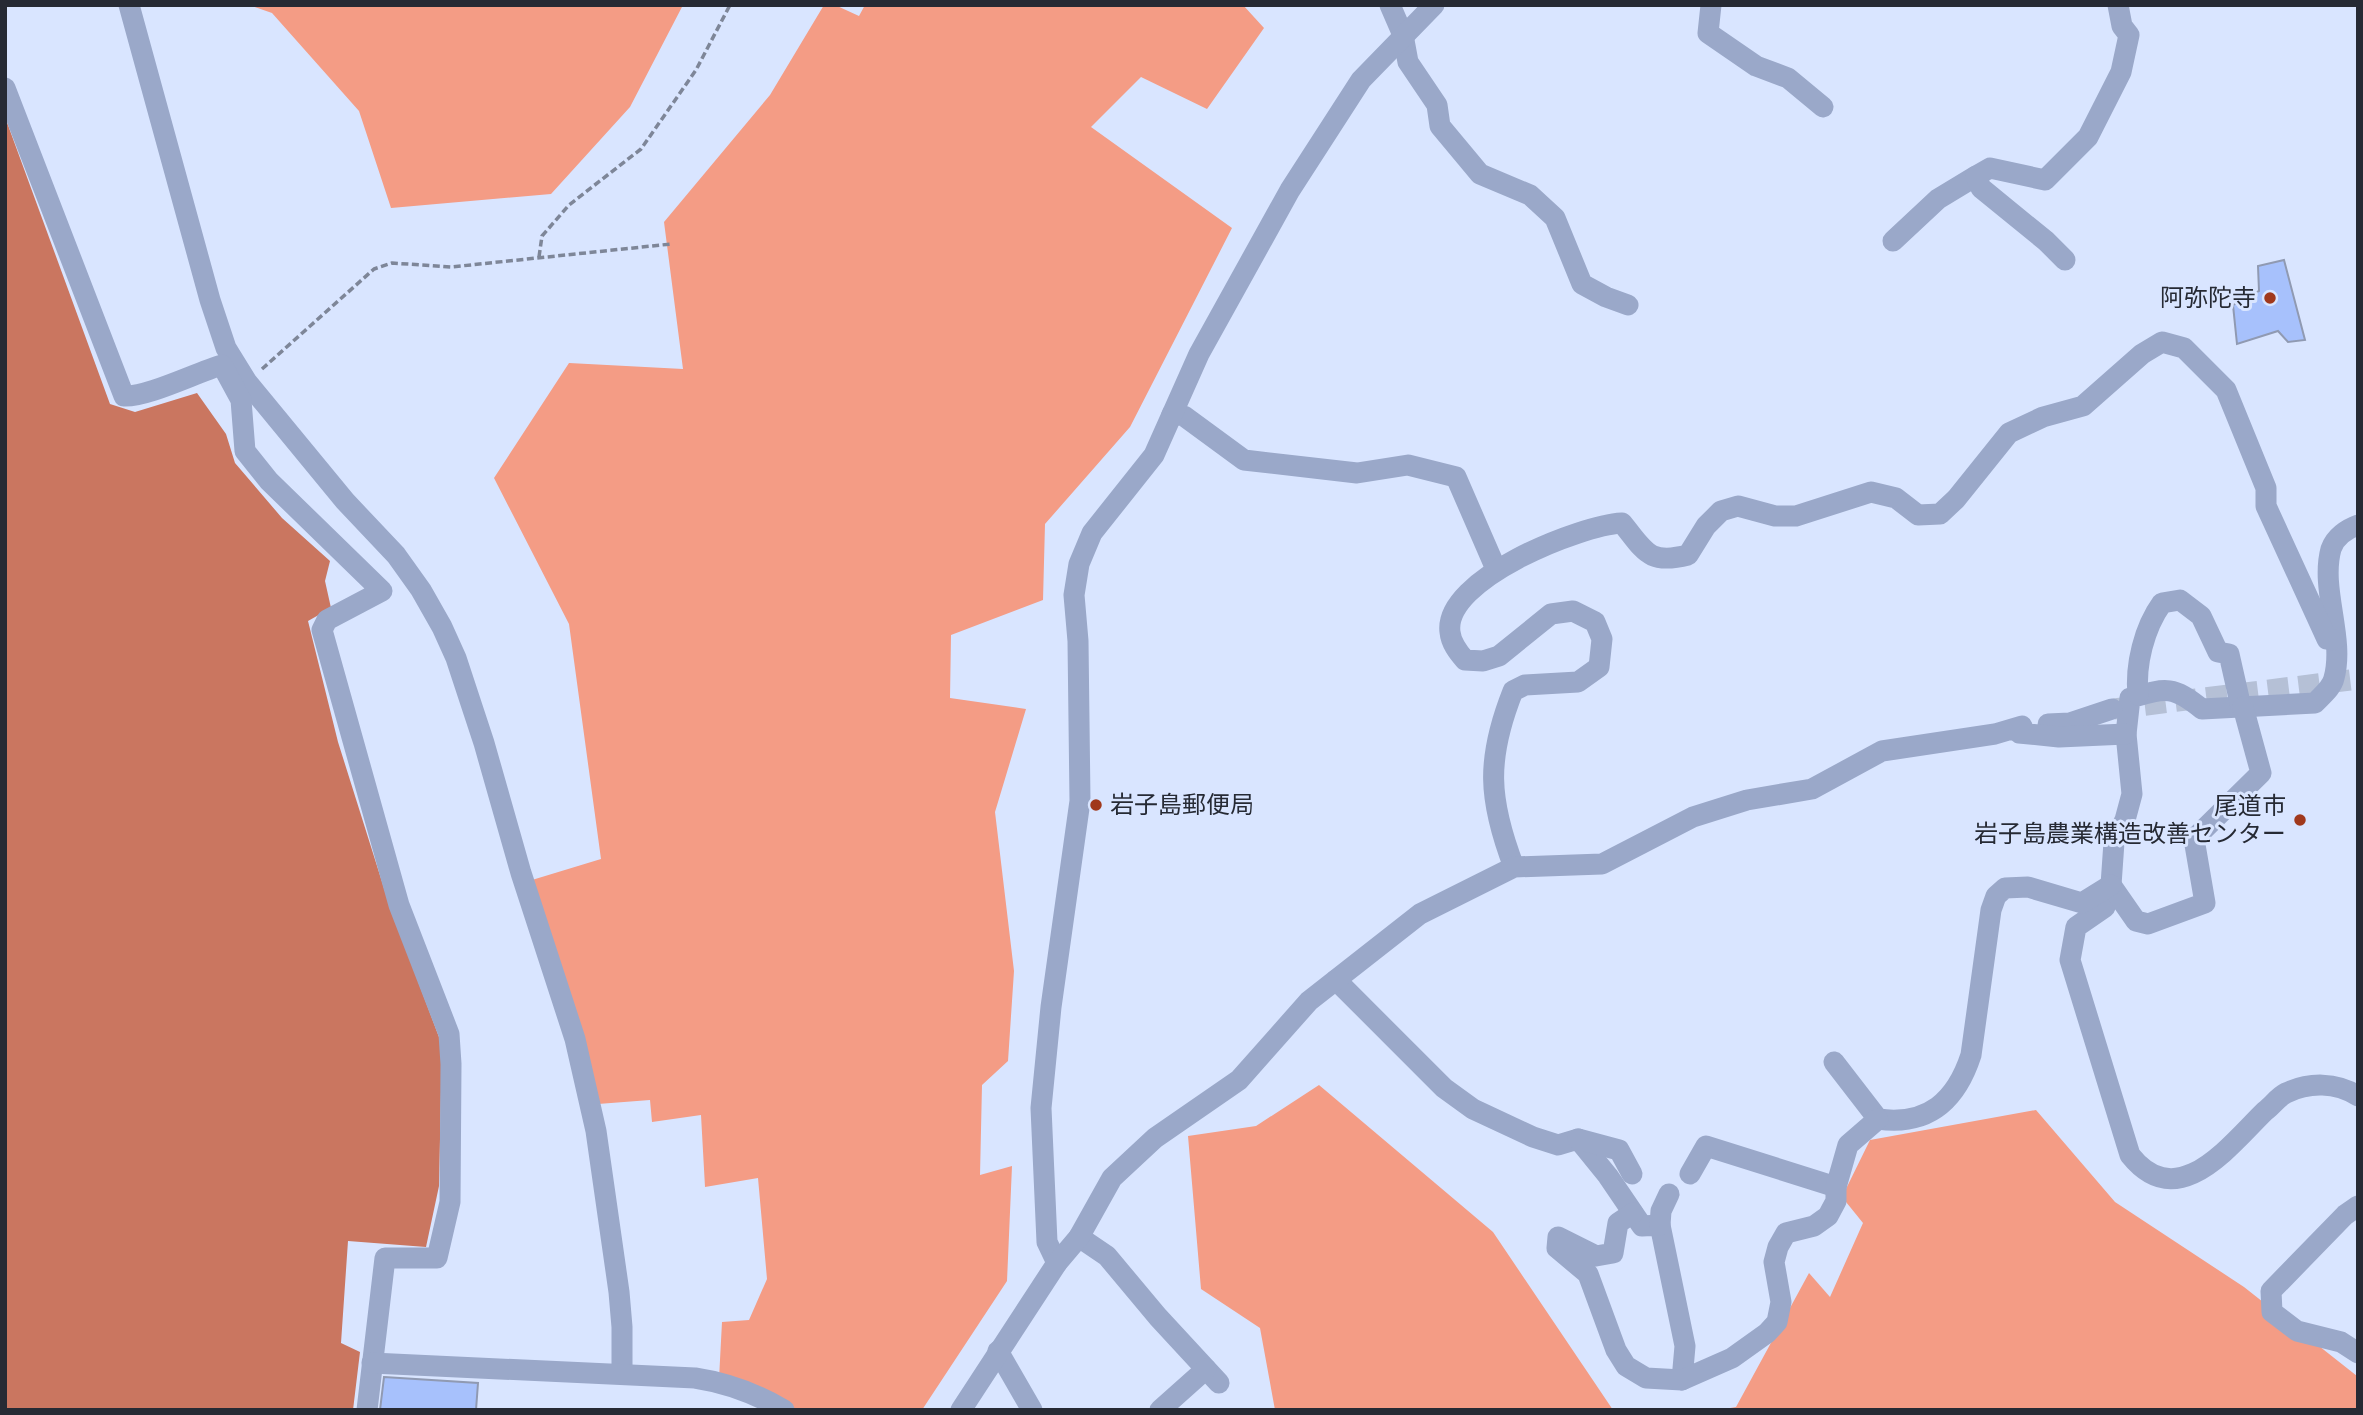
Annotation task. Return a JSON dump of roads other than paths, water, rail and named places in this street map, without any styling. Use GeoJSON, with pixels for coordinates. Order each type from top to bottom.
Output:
{"type":"FeatureCollection","features":[{"type":"Feature","properties":{"kind":"street"},"geometry":{"type":"LineString","coordinates":[[129,5],[210,300],[226,348],[247,382],[345,501],[396,555],[443,626],[456,658],[575,1039],[596,1131],[622,1327],[622,1373]]}},
{"type":"Feature","properties":{"kind":"street"},"geometry":{"type":"LineString","coordinates":[[1390,5],[1403,36],[1408,62],[1437,105],[1440,127],[1480,174],[1530,195],[1555,218],[1582,284],[1628,305]]}},
{"type":"Feature","properties":{"kind":"street"},"geometry":{"type":"LineString","coordinates":[[1058,1263],[1046,1242],[1041,1108],[1051,1007],[1080,801],[1078,641],[1074,595],[1079,564],[1091,533],[1154,455],[1199,354],[1290,190],[1361,80],[1434,5]]}},
{"type":"Feature","properties":{"kind":"street"},"geometry":{"type":"LineString","coordinates":[[1711,5],[1708,33],[1756,66],[1788,78],[1823,107]]}},
{"type":"Feature","properties":{"kind":"street"},"geometry":{"type":"LineString","coordinates":[[1893,241],[1938,199],[1990,168],[2045,180],[2088,137],[2120,72],[2129,35],[2122,26],[2118,5]]}},
{"type":"Feature","properties":{"kind":"street"},"geometry":{"type":"LineString","coordinates":[[5,88],[124,396],[136,396],[222,365],[241,400],[245,451],[269,481],[382,591],[327,620],[322,630],[399,905],[449,1034],[450,1202],[437,1258],[385,1258],[368,1410]]}},
{"type":"Feature","properties":{"kind":"street"},"geometry":{"type":"LineString","coordinates":[[1976,176],[1981,188],[2064,260]]}},
{"type":"Feature","properties":{"kind":"street"},"geometry":{"type":"LineString","coordinates":[[1514,867],[1499,828],[1492,772],[1500,724],[1513,691],[1525,685],[1578,682],[1599,667],[1602,639],[1595,622],[1573,611],[1551,614],[1499,656],[1483,661],[1465,660],[1455,649],[1449,630],[1456,608],[1496,569],[1523,555],[1606,524],[1622,523],[1647,554],[1668,560],[1688,555],[1706,526],[1721,511],[1738,506],[1775,516],[1796,516],[1871,492],[1896,498],[1918,515],[1940,514],[1956,499],[2009,433],[2043,417],[2083,407],[2142,354],[2162,342],[2184,348],[2226,390],[2266,488],[2266,506],[2327,639],[2335,640]]}},
{"type":"Feature","properties":{"kind":"street"},"geometry":{"type":"LineString","coordinates":[[1172,414],[1184,416],[1244,460],[1357,473],[1408,465],[1456,477],[1496,569]]}},
{"type":"Feature","properties":{"kind":"street"},"geometry":{"type":"LineString","coordinates":[[2358,525],[2346,529],[2332,547],[2329,569],[2337,663],[2334,682],[2315,704],[2202,709],[2181,693],[2161,689],[2130,698],[2126,734],[2132,794],[2125,820],[2114,842],[2111,885],[2105,907],[2076,927],[2070,960],[2130,1155],[2141,1168],[2160,1178],[2185,1178],[2204,1169],[2284,1094],[2314,1083],[2348,1090],[2358,1096]]}},
{"type":"Feature","properties":{"kind":"street"},"geometry":{"type":"LineString","coordinates":[[2111,885],[2136,921],[2148,924],[2205,903],[2194,839],[2261,774],[2229,654],[2218,652],[2201,616],[2180,600],[2162,603],[2150,620],[2137,679],[2138,695]]}},
{"type":"Feature","properties":{"kind":"street"},"geometry":{"type":"LineString","coordinates":[[961,1410],[1058,1263],[1079,1237],[1112,1178],[1155,1138],[1239,1080],[1309,1001],[1420,914],[1514,867],[1602,864],[1693,817],[1747,800],[1812,789],[1882,751],[1995,734],[2022,726],[2070,723],[2112,709]]}},
{"type":"Feature","properties":{"kind":"street"},"geometry":{"type":"LineString","coordinates":[[2022,726],[2019,733],[2059,737],[2126,734]]}},
{"type":"Feature","properties":{"kind":"street"},"geometry":{"type":"LineString","coordinates":[[1834,1062],[1878,1119],[1898,1122],[1940,1108],[1964,1076],[1971,1055],[1991,910],[1996,896],[2005,887],[2028,887],[2082,903],[2111,885]]}},
{"type":"Feature","properties":{"kind":"street"},"geometry":{"type":"LineString","coordinates":[[1336,980],[1444,1088],[1473,1108],[1533,1137],[1558,1145],[1578,1139],[1619,1150],[1632,1174]]}},
{"type":"Feature","properties":{"kind":"street"},"geometry":{"type":"LineString","coordinates":[[1633,1213],[1618,1223],[1614,1253],[1596,1256],[1558,1237],[1557,1248],[1588,1274],[1616,1350],[1626,1366],[1646,1378],[1682,1380],[1732,1358],[1767,1334],[1777,1322],[1781,1302],[1774,1262],[1778,1247],[1786,1233],[1814,1226],[1828,1216],[1836,1201],[1836,1187],[1848,1145],[1878,1119]]}},
{"type":"Feature","properties":{"kind":"street"},"geometry":{"type":"LineString","coordinates":[[1578,1139],[1608,1175],[1642,1226],[1660,1226]]}},
{"type":"Feature","properties":{"kind":"street"},"geometry":{"type":"LineString","coordinates":[[1690,1174],[1706,1146],[1836,1187]]}},
{"type":"Feature","properties":{"kind":"street"},"geometry":{"type":"LineString","coordinates":[[1669,1194],[1661,1210],[1660,1226],[1685,1346],[1682,1380]]}},
{"type":"Feature","properties":{"kind":"street"},"geometry":{"type":"LineString","coordinates":[[2358,1206],[2345,1214],[2271,1291],[2272,1312],[2297,1331],[2341,1342],[2358,1353]]}},
{"type":"Feature","properties":{"kind":"street"},"geometry":{"type":"LineString","coordinates":[[1079,1237],[1107,1255],[1158,1317],[1213,1376],[1160,1410]]}},
{"type":"Feature","properties":{"kind":"street"},"geometry":{"type":"LineString","coordinates":[[998,1351],[1032,1410]]}},
{"type":"Feature","properties":{"kind":"street"},"geometry":{"type":"LineString","coordinates":[[372,1363],[622,1373],[719,1381],[745,1390],[784,1410]]}},
{"type":"Feature","properties":{"kind":"tunnel"},"geometry":{"type":"LineString","coordinates":[[2114,709],[2358,679]]}},
{"type":"Feature","properties":{"kind":"place","name":"阿弥陀寺"},"geometry":{"type":"Point","coordinates":[2270,298]}},
{"type":"Feature","properties":{"kind":"place","name":"岩子島郵便局"},"geometry":{"type":"Point","coordinates":[1096,805]}},
{"type":"Feature","properties":{"kind":"place","name":"尾道市 岩子島農業構造改善センター"},"geometry":{"type":"Point","coordinates":[2300,820]}}]}
